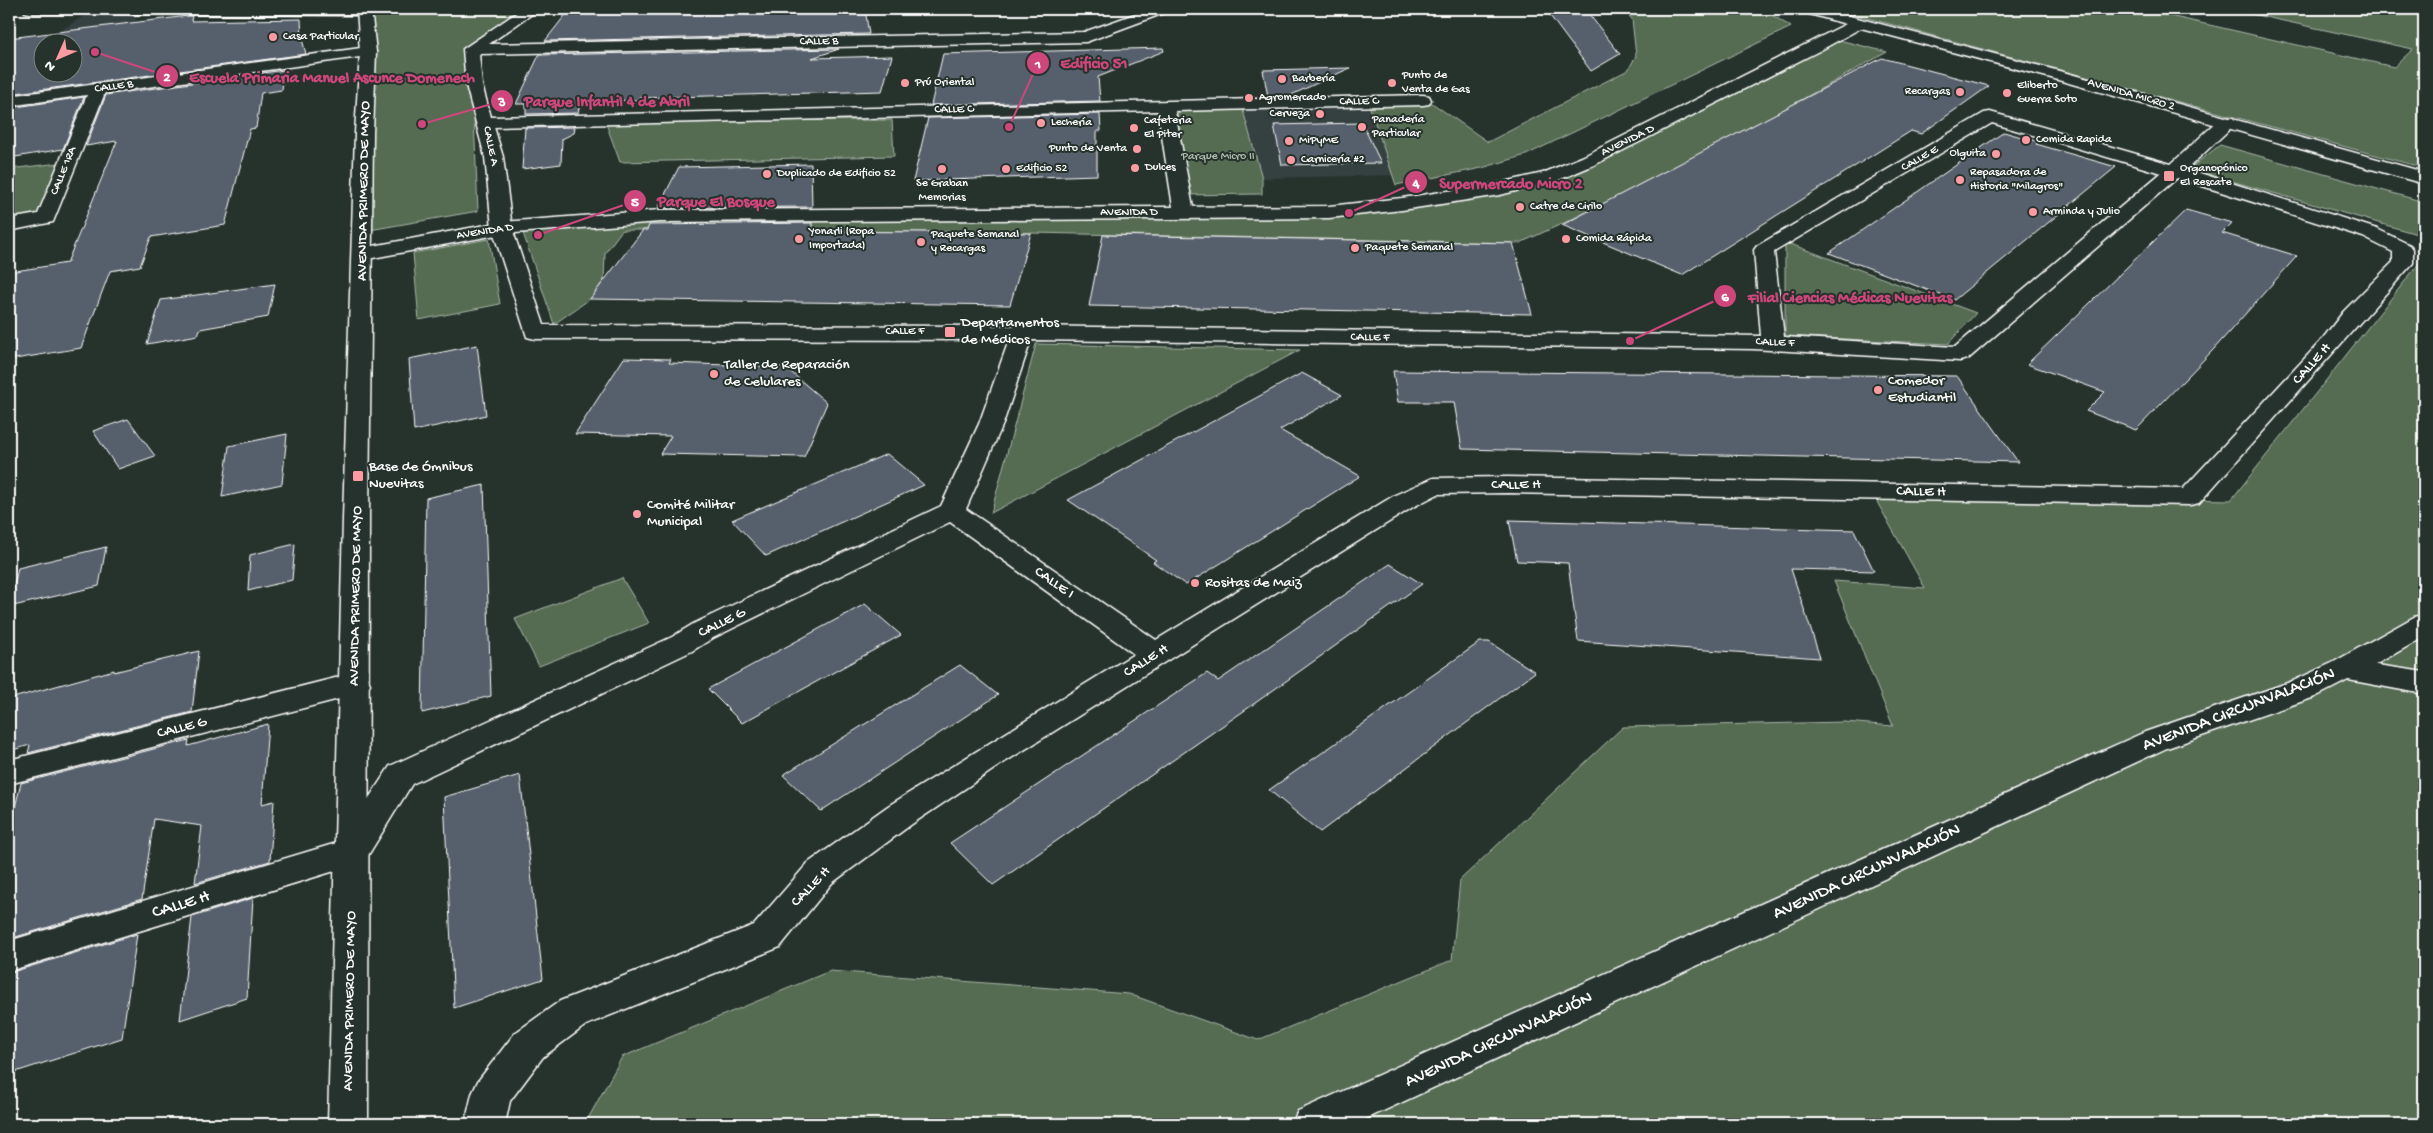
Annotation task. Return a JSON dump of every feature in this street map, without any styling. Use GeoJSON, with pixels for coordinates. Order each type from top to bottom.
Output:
{"type":"FeatureCollection","features":[{"type":"Feature","properties":{"kind":"main road"},"geometry":{"type":"LineString","coordinates":[[30,9],[364,10]]}},
{"type":"Feature","properties":{"kind":"main road"},"geometry":{"type":"LineString","coordinates":[[471,49],[532,9]]}},
{"type":"Feature","properties":{"kind":"main road","name":"CALLE B"},"geometry":{"type":"LineString","coordinates":[[471,49],[1086,37],[1162,9]]}},
{"type":"Feature","properties":{"kind":"main road","name":"AVENIDA MICRO 2"},"geometry":{"type":"LineString","coordinates":[[1807,9],[2227,122],[2424,178]]}},
{"type":"Feature","properties":{"kind":"main road","name":"AVENIDA PRIMERO DE MAYO"},"geometry":{"type":"LineString","coordinates":[[348,1124],[364,133],[368,52],[364,10]]}},
{"type":"Feature","properties":{"kind":"main road","name":"AVENIDA D"},"geometry":{"type":"LineString","coordinates":[[362,254],[502,228],[660,216],[1329,212],[1402,204],[1500,189],[1532,182],[1615,148],[1826,42],[1859,23]]}},
{"type":"Feature","properties":{"kind":"main road","name":"CALLE A"},"geometry":{"type":"LineString","coordinates":[[471,49],[474,85],[494,157],[502,228]]}},
{"type":"Feature","properties":{"kind":"main road","name":"CALLE B"},"geometry":{"type":"LineString","coordinates":[[9,101],[368,52]]}},
{"type":"Feature","properties":{"kind":"main road","name":"CALLE 1RA"},"geometry":{"type":"LineString","coordinates":[[9,225],[46,218],[98,89]]}},
{"type":"Feature","properties":{"kind":"main road","name":"CALLE C"},"geometry":{"type":"LineString","coordinates":[[485,122],[1423,100]]}},
{"type":"Feature","properties":{"kind":"main road"},"geometry":{"type":"LineString","coordinates":[[1166,106],[1184,213]]}},
{"type":"Feature","properties":{"kind":"main road","name":"CALLE E"},"geometry":{"type":"LineString","coordinates":[[1772,342],[1764,250],[1990,117],[2174,171]]}},
{"type":"Feature","properties":{"kind":"main road","name":"CALLE F"},"geometry":{"type":"LineString","coordinates":[[502,228],[535,332],[1022,333],[1772,342],[1960,354],[2174,171],[2227,122]]}},
{"type":"Feature","properties":{"kind":"main road","name":"CALLE H"},"geometry":{"type":"LineString","coordinates":[[485,1124],[492,1094],[529,1045],[573,1013],[767,936],[820,873],[892,821],[992,755],[1404,500],[1433,486],[1612,486],[2190,497],[2328,347],[2352,316],[2403,263],[2403,250],[2370,233],[2174,171]]}},
{"type":"Feature","properties":{"kind":"main road"},"geometry":{"type":"LineString","coordinates":[[952,511],[991,424],[1022,333]]}},
{"type":"Feature","properties":{"kind":"main road","name":"CALLE I"},"geometry":{"type":"LineString","coordinates":[[952,511],[1156,655]]}},
{"type":"Feature","properties":{"kind":"main road","name":"CALLE G"},"geometry":{"type":"LineString","coordinates":[[352,852],[401,775],[682,644],[703,631],[952,511]]}},
{"type":"Feature","properties":{"kind":"main road","name":"AVENIDA CIRCUNVALACIÓN"},"geometry":{"type":"LineString","coordinates":[[1312,1124],[2156,740],[2304,689],[2343,670],[2424,624]]}},
{"type":"Feature","properties":{"kind":"main road"},"geometry":{"type":"LineString","coordinates":[[2343,670],[2424,683]]}},
{"type":"Feature","properties":{"kind":"main road","name":"CALLE G"},"geometry":{"type":"LineString","coordinates":[[9,772],[355,684]]}},
{"type":"Feature","properties":{"kind":"main road","name":"CALLE H"},"geometry":{"type":"LineString","coordinates":[[9,956],[352,852]]}},
{"type":"Feature","properties":{"kind":"shaded area"},"geometry":{"type":"Polygon","coordinates":[[[95,9],[142,9],[98,89],[9,101],[9,62],[32,48],[32,82],[82,82],[82,32],[58,32],[95,9]]]}},
{"type":"Feature","properties":{"kind":"shaded area"},"geometry":{"type":"Polygon","coordinates":[[[1368,102],[1402,175],[1262,178],[1242,107],[1368,102]]]}},
{"type":"Feature","properties":{"kind":"green space"},"geometry":{"type":"Polygon","coordinates":[[[371,9],[523,9],[471,49],[478,211],[364,231],[371,9]]]}},
{"type":"Feature","properties":{"kind":"green space"},"geometry":{"type":"Polygon","coordinates":[[[1622,9],[1752,9],[1772,15],[1791,27],[1526,155],[1482,168],[1396,185],[1368,102],[1432,103],[1488,142],[1628,70],[1636,56],[1632,19],[1622,9]]]}},
{"type":"Feature","properties":{"kind":"green space","name":"Organopónico El Rescate"},"geometry":{"type":"Polygon","coordinates":[[[1834,9],[2139,9],[2394,67],[2413,49],[2228,9],[2424,9],[2424,168],[1834,9]]]}},
{"type":"Feature","properties":{"kind":"green space"},"geometry":{"type":"Polygon","coordinates":[[[1835,39],[1887,52],[1660,176],[1520,243],[1031,233],[622,230],[605,253],[604,280],[590,299],[554,324],[523,233],[626,221],[1331,216],[1527,186],[1835,39]]]}},
{"type":"Feature","properties":{"kind":"green space","name":"Parque Micro II"},"geometry":{"type":"Polygon","coordinates":[[[1242,107],[1262,178],[1262,194],[1181,195],[1177,110],[1242,107]]]}},
{"type":"Feature","properties":{"kind":"green space"},"geometry":{"type":"Polygon","coordinates":[[[892,120],[894,156],[620,162],[605,121],[892,120]]]}},
{"type":"Feature","properties":{"kind":"green space"},"geometry":{"type":"Polygon","coordinates":[[[2220,145],[2424,202],[2424,236],[2189,169],[2220,145]]]}},
{"type":"Feature","properties":{"kind":"green space"},"geometry":{"type":"Polygon","coordinates":[[[68,162],[46,218],[9,225],[9,169],[68,162]]]}},
{"type":"Feature","properties":{"kind":"green space"},"geometry":{"type":"Polygon","coordinates":[[[489,239],[500,304],[419,320],[413,253],[489,239]]]}},
{"type":"Feature","properties":{"kind":"green space"},"geometry":{"type":"Polygon","coordinates":[[[1785,242],[1976,313],[1948,344],[1785,336],[1785,242]]]}},
{"type":"Feature","properties":{"kind":"green space"},"geometry":{"type":"Polygon","coordinates":[[[2424,257],[2424,1124],[585,1124],[622,1057],[830,971],[1129,994],[1258,1040],[1452,960],[1460,880],[1623,727],[1845,722],[1893,726],[1834,581],[1925,588],[1872,493],[2231,500],[2424,257]]]}},
{"type":"Feature","properties":{"kind":"green space"},"geometry":{"type":"Polygon","coordinates":[[[1036,344],[1300,350],[991,513],[1036,344]]]}},
{"type":"Feature","properties":{"kind":"green space"},"geometry":{"type":"Polygon","coordinates":[[[622,578],[649,623],[539,666],[515,619],[622,578]]]}},
{"type":"Feature","properties":{"kind":"building"},"geometry":{"type":"Polygon","coordinates":[[[570,9],[865,9],[869,34],[545,41],[570,9]]]}},
{"type":"Feature","properties":{"kind":"building"},"geometry":{"type":"Polygon","coordinates":[[[1545,9],[1585,9],[1620,54],[1591,71],[1545,9]]]}},
{"type":"Feature","properties":{"kind":"building"},"geometry":{"type":"Polygon","coordinates":[[[188,16],[192,16],[191,21],[301,19],[302,39],[306,54],[9,94],[9,38],[32,35],[32,82],[82,82],[82,32],[58,32],[188,16]]]}},
{"type":"Feature","properties":{"kind":"building"},"geometry":{"type":"Polygon","coordinates":[[[1163,48],[1164,51],[1098,77],[1100,101],[931,105],[943,54],[1163,48]]]}},
{"type":"Feature","properties":{"kind":"building"},"geometry":{"type":"Polygon","coordinates":[[[839,49],[812,58],[892,56],[882,91],[638,98],[637,100],[580,102],[578,113],[526,114],[526,104],[516,104],[539,55],[839,49]]]}},
{"type":"Feature","properties":{"kind":"building"},"geometry":{"type":"Polygon","coordinates":[[[1882,58],[1989,86],[1921,134],[1911,131],[1682,275],[1562,225],[1882,58]]]}},
{"type":"Feature","properties":{"kind":"building"},"geometry":{"type":"Polygon","coordinates":[[[1350,68],[1289,96],[1268,97],[1263,70],[1350,68]]]}},
{"type":"Feature","properties":{"kind":"building"},"geometry":{"type":"Polygon","coordinates":[[[284,70],[282,90],[261,93],[256,128],[250,129],[225,225],[151,237],[140,266],[110,271],[81,348],[9,360],[9,272],[67,263],[117,141],[86,146],[106,95],[284,70]]]}},
{"type":"Feature","properties":{"kind":"building"},"geometry":{"type":"Polygon","coordinates":[[[84,97],[63,149],[9,158],[9,108],[84,97]]]}},
{"type":"Feature","properties":{"kind":"building"},"geometry":{"type":"Polygon","coordinates":[[[1100,114],[1101,131],[1097,131],[1097,175],[913,181],[928,118],[1100,114]]]}},
{"type":"Feature","properties":{"kind":"building"},"geometry":{"type":"Polygon","coordinates":[[[1362,123],[1381,163],[1282,165],[1274,125],[1362,123]]]}},
{"type":"Feature","properties":{"kind":"building"},"geometry":{"type":"Polygon","coordinates":[[[575,127],[574,133],[562,139],[561,164],[522,169],[525,128],[575,127]]]}},
{"type":"Feature","properties":{"kind":"building"},"geometry":{"type":"Polygon","coordinates":[[[2004,132],[2039,142],[2036,144],[2116,167],[1954,300],[1829,253],[2004,132]]]}},
{"type":"Feature","properties":{"kind":"building"},"geometry":{"type":"Polygon","coordinates":[[[811,164],[812,207],[658,208],[679,167],[811,164]]]}},
{"type":"Feature","properties":{"kind":"building"},"geometry":{"type":"Polygon","coordinates":[[[2186,210],[2232,223],[2222,233],[2297,256],[2213,350],[2136,430],[2086,411],[2105,392],[2027,364],[2186,210]]]}},
{"type":"Feature","properties":{"kind":"building"},"geometry":{"type":"Polygon","coordinates":[[[812,223],[812,231],[1031,233],[1010,305],[590,299],[643,230],[647,230],[649,225],[812,223]]]}},
{"type":"Feature","properties":{"kind":"building"},"geometry":{"type":"Polygon","coordinates":[[[1103,235],[1513,243],[1532,314],[1089,306],[1103,235]]]}},
{"type":"Feature","properties":{"kind":"building"},"geometry":{"type":"Polygon","coordinates":[[[275,284],[268,317],[200,329],[198,335],[147,344],[161,300],[275,284]]]}},
{"type":"Feature","properties":{"kind":"building"},"geometry":{"type":"Polygon","coordinates":[[[477,345],[486,415],[414,431],[409,359],[477,345]]]}},
{"type":"Feature","properties":{"kind":"building"},"geometry":{"type":"Polygon","coordinates":[[[624,358],[671,359],[669,363],[785,367],[827,403],[804,457],[660,454],[671,436],[575,434],[624,358]]]}},
{"type":"Feature","properties":{"kind":"building"},"geometry":{"type":"Polygon","coordinates":[[[1393,371],[1957,376],[2018,462],[1462,449],[1454,402],[1398,402],[1393,371]]]}},
{"type":"Feature","properties":{"kind":"building"},"geometry":{"type":"Polygon","coordinates":[[[1302,373],[1342,395],[1280,430],[1360,476],[1186,585],[1153,562],[1156,560],[1068,500],[1302,373]]]}},
{"type":"Feature","properties":{"kind":"building"},"geometry":{"type":"Polygon","coordinates":[[[128,419],[155,456],[118,469],[93,431],[128,419]]]}},
{"type":"Feature","properties":{"kind":"building"},"geometry":{"type":"Polygon","coordinates":[[[287,434],[282,484],[222,497],[229,446],[287,434]]]}},
{"type":"Feature","properties":{"kind":"building"},"geometry":{"type":"Polygon","coordinates":[[[887,454],[924,485],[766,556],[732,520],[887,454]]]}},
{"type":"Feature","properties":{"kind":"building"},"geometry":{"type":"Polygon","coordinates":[[[484,485],[491,696],[422,713],[426,498],[484,485]]]}},
{"type":"Feature","properties":{"kind":"building"},"geometry":{"type":"Polygon","coordinates":[[[1509,520],[1854,530],[1874,571],[1791,569],[1820,658],[1578,641],[1568,563],[1517,561],[1509,520]]]}},
{"type":"Feature","properties":{"kind":"building"},"geometry":{"type":"Polygon","coordinates":[[[295,544],[292,580],[248,591],[250,555],[295,544]]]}},
{"type":"Feature","properties":{"kind":"building"},"geometry":{"type":"Polygon","coordinates":[[[106,547],[99,586],[9,607],[18,568],[106,547]]]}},
{"type":"Feature","properties":{"kind":"building"},"geometry":{"type":"Polygon","coordinates":[[[1390,564],[1422,584],[1251,706],[993,885],[950,843],[1207,673],[1218,681],[1390,564]]]}},
{"type":"Feature","properties":{"kind":"building"},"geometry":{"type":"Polygon","coordinates":[[[865,604],[901,635],[742,723],[708,689],[865,604]]]}},
{"type":"Feature","properties":{"kind":"building"},"geometry":{"type":"Polygon","coordinates":[[[1480,642],[1489,642],[1535,672],[1320,832],[1269,790],[1480,642]]]}},
{"type":"Feature","properties":{"kind":"building"},"geometry":{"type":"Polygon","coordinates":[[[199,651],[192,712],[28,753],[30,745],[9,751],[9,699],[114,670],[114,672],[199,651]]]}},
{"type":"Feature","properties":{"kind":"building"},"geometry":{"type":"Polygon","coordinates":[[[960,665],[998,695],[821,811],[783,775],[960,665]]]}},
{"type":"Feature","properties":{"kind":"building"},"geometry":{"type":"Polygon","coordinates":[[[268,724],[262,804],[274,801],[270,861],[195,883],[202,826],[154,819],[142,899],[9,939],[9,832],[21,783],[189,740],[188,746],[268,724]]]}},
{"type":"Feature","properties":{"kind":"building"},"geometry":{"type":"Polygon","coordinates":[[[520,775],[543,979],[454,1008],[444,797],[520,775]]]}},
{"type":"Feature","properties":{"kind":"building"},"geometry":{"type":"Polygon","coordinates":[[[253,898],[247,998],[180,1020],[192,917],[253,898]]]}},
{"type":"Feature","properties":{"kind":"building"},"geometry":{"type":"Polygon","coordinates":[[[137,934],[122,1038],[9,1074],[9,973],[137,934]]]}},
{"type":"Feature","properties":{"kind":"place","name":"Casa Particular"},"geometry":{"type":"Point","coordinates":[273,37]}},
{"type":"Feature","properties":{"kind":"place","name":"Escuela Primaria Manuel Ascunce Domenech"},"geometry":{"type":"Point","coordinates":[95,52]}},
{"type":"Feature","properties":{"kind":"place","name":"Barbería"},"geometry":{"type":"Point","coordinates":[1282,79]}},
{"type":"Feature","properties":{"kind":"place","name":"Prú Oriental"},"geometry":{"type":"Point","coordinates":[905,83]}},
{"type":"Feature","properties":{"kind":"place","name":"Punto de Venta de Gas"},"geometry":{"type":"Point","coordinates":[1392,83]}},
{"type":"Feature","properties":{"kind":"place","name":"Recargas"},"geometry":{"type":"Point","coordinates":[1960,92]}},
{"type":"Feature","properties":{"kind":"place","name":"Eliberto Guerra Soto"},"geometry":{"type":"Point","coordinates":[2007,93]}},
{"type":"Feature","properties":{"kind":"place","name":"Agromercado"},"geometry":{"type":"Point","coordinates":[1249,98]}},
{"type":"Feature","properties":{"kind":"place","name":"Cerveza"},"geometry":{"type":"Point","coordinates":[1320,114]}},
{"type":"Feature","properties":{"kind":"place","name":"Lechería"},"geometry":{"type":"Point","coordinates":[1041,123]}},
{"type":"Feature","properties":{"kind":"place","name":"Parque Infantil 4 de Abril"},"geometry":{"type":"Point","coordinates":[422,124]}},
{"type":"Feature","properties":{"kind":"place","name":"Edificio 51"},"geometry":{"type":"Point","coordinates":[1009,127]}},
{"type":"Feature","properties":{"kind":"place","name":"Panadería Particular"},"geometry":{"type":"Point","coordinates":[1362,127]}},
{"type":"Feature","properties":{"kind":"place","name":"Cafeteria El Piter"},"geometry":{"type":"Point","coordinates":[1134,128]}},
{"type":"Feature","properties":{"kind":"place","name":"Comida Rapida"},"geometry":{"type":"Point","coordinates":[2026,140]}},
{"type":"Feature","properties":{"kind":"place","name":"MiPyME"},"geometry":{"type":"Point","coordinates":[1289,141]}},
{"type":"Feature","properties":{"kind":"place","name":"Punto de Venta"},"geometry":{"type":"Point","coordinates":[1137,149]}},
{"type":"Feature","properties":{"kind":"place","name":"Olguita"},"geometry":{"type":"Point","coordinates":[1996,154]}},
{"type":"Feature","properties":{"kind":"place","name":"Carnicería #2"},"geometry":{"type":"Point","coordinates":[1291,160]}},
{"type":"Feature","properties":{"kind":"place","name":"Dulces"},"geometry":{"type":"Point","coordinates":[1135,168]}},
{"type":"Feature","properties":{"kind":"place","name":"Se Graban Memorias"},"geometry":{"type":"Point","coordinates":[942,169]}},
{"type":"Feature","properties":{"kind":"place","name":"Edificio 52"},"geometry":{"type":"Point","coordinates":[1006,169]}},
{"type":"Feature","properties":{"kind":"place","name":"Duplicado de Edificio 52"},"geometry":{"type":"Point","coordinates":[767,174]}},
{"type":"Feature","properties":{"kind":"place","name":"Organopónico El Rescate"},"geometry":{"type":"Point","coordinates":[2169,176]}},
{"type":"Feature","properties":{"kind":"place","name":"Repasadora de Historia \"Milagros\""},"geometry":{"type":"Point","coordinates":[1960,180]}},
{"type":"Feature","properties":{"kind":"place","name":"Catre de Cirilo"},"geometry":{"type":"Point","coordinates":[1520,207]}},
{"type":"Feature","properties":{"kind":"place","name":"Arminda y Julio"},"geometry":{"type":"Point","coordinates":[2033,212]}},
{"type":"Feature","properties":{"kind":"place","name":"Supermercado Micro 2"},"geometry":{"type":"Point","coordinates":[1349,213]}},
{"type":"Feature","properties":{"kind":"place","name":"Parque El Bosque"},"geometry":{"type":"Point","coordinates":[538,235]}},
{"type":"Feature","properties":{"kind":"place","name":"Yonarli (Ropa Importada)"},"geometry":{"type":"Point","coordinates":[799,239]}},
{"type":"Feature","properties":{"kind":"place","name":"Comida Rápida"},"geometry":{"type":"Point","coordinates":[1566,239]}},
{"type":"Feature","properties":{"kind":"place","name":"Paquete Semanal y Recargas"},"geometry":{"type":"Point","coordinates":[921,242]}},
{"type":"Feature","properties":{"kind":"place","name":"Paquete Semanal"},"geometry":{"type":"Point","coordinates":[1355,248]}},
{"type":"Feature","properties":{"kind":"place","name":"Departamentos de Médicos"},"geometry":{"type":"Point","coordinates":[950,332]}},
{"type":"Feature","properties":{"kind":"place","name":"Filial Ciencias Médicas Nuevitas"},"geometry":{"type":"Point","coordinates":[1630,341]}},
{"type":"Feature","properties":{"kind":"place","name":"Taller de Reparación de Celulares"},"geometry":{"type":"Point","coordinates":[714,374]}},
{"type":"Feature","properties":{"kind":"place","name":"Comedor Estudiantil"},"geometry":{"type":"Point","coordinates":[1878,390]}},
{"type":"Feature","properties":{"kind":"place","name":"Base de Ómnibus Nuevitas"},"geometry":{"type":"Point","coordinates":[358,476]}},
{"type":"Feature","properties":{"kind":"place","name":"Comité Militar Municipal"},"geometry":{"type":"Point","coordinates":[637,514]}},
{"type":"Feature","properties":{"kind":"place","name":"Rositas de Maiz"},"geometry":{"type":"Point","coordinates":[1195,583]}}]}
